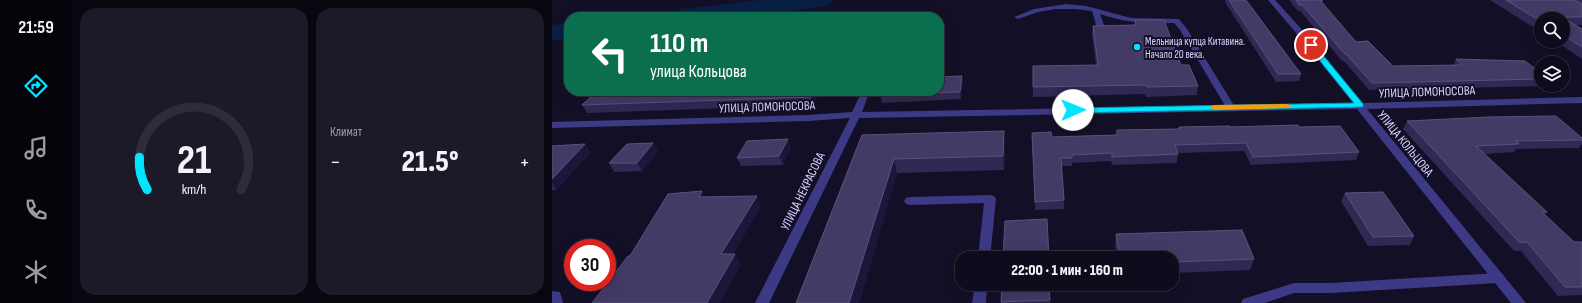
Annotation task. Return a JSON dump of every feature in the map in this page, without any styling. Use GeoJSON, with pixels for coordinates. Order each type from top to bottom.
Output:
{"type":"FeatureCollection","features":[{"type":"Feature","properties":{"kind":"street","name":"УЛИЦА КОЛЬЦОВА"},"geometry":{"type":"LineString","coordinates":[[1272,0],[1311,45],[1519,303]]}},
{"type":"Feature","properties":{"kind":"street"},"geometry":{"type":"LineString","coordinates":[[1018,17],[1028,12],[1064,6],[1095,10],[1113,17],[1137,22],[1176,21],[1183,29],[1230,107]]}},
{"type":"Feature","properties":{"kind":"street"},"geometry":{"type":"LineString","coordinates":[[1095,10],[1101,28]]}},
{"type":"Feature","properties":{"kind":"street","name":"УЛИЦА НЕКРАСОВА"},"geometry":{"type":"LineString","coordinates":[[762,303],[856,115],[864,96]]}},
{"type":"Feature","properties":{"kind":"street","name":"УЛИЦА ЛОМОНОСОВА"},"geometry":{"type":"LineString","coordinates":[[552,125],[808,118],[856,115],[1230,107],[1360,106],[1582,100]]}},
{"type":"Feature","properties":{"kind":"street"},"geometry":{"type":"LineString","coordinates":[[910,201],[990,199],[985,251]]}},
{"type":"Feature","properties":{"kind":"street"},"geometry":{"type":"LineString","coordinates":[[1248,303],[1294,288],[1331,288],[1498,278]]}},
{"type":"Feature","properties":{"kind":"street"},"geometry":{"type":"LineString","coordinates":[[979,303],[980,291]]}},
{"type":"Feature","properties":{"kind":"street"},"geometry":{"type":"LineString","coordinates":[[552,296],[555,296],[556,303]]}},
{"type":"Feature","properties":{"kind":"building"},"geometry":{"type":"Polygon","coordinates":[[[1229,0],[1246,0],[1301,74],[1278,74],[1229,0]]]}},
{"type":"Feature","properties":{"kind":"building"},"geometry":{"type":"Polygon","coordinates":[[[1296,0],[1320,0],[1356,42],[1368,41],[1393,66],[1462,65],[1456,59],[1525,61],[1534,68],[1534,79],[1372,83],[1302,5],[1299,5],[1296,0]]]}},
{"type":"Feature","properties":{"kind":"building"},"geometry":{"type":"Polygon","coordinates":[[[1506,0],[1574,0],[1582,4],[1582,17],[1570,17],[1570,12],[1534,12],[1534,17],[1506,0]]]}},
{"type":"Feature","properties":{"kind":"building"},"geometry":{"type":"Polygon","coordinates":[[[1135,20],[1164,20],[1181,65],[1189,65],[1198,86],[1147,87],[1146,85],[1033,87],[1033,66],[1098,65],[1093,26],[1136,25],[1135,20]]]}},
{"type":"Feature","properties":{"kind":"building"},"geometry":{"type":"Polygon","coordinates":[[[1570,22],[1582,29],[1582,47],[1570,39],[1570,22]]]}},
{"type":"Feature","properties":{"kind":"building"},"geometry":{"type":"Polygon","coordinates":[[[962,76],[960,92],[944,93],[944,77],[962,76]]]}},
{"type":"Feature","properties":{"kind":"building"},"geometry":{"type":"Polygon","coordinates":[[[592,96],[812,96],[811,97],[582,105],[592,96]]]}},
{"type":"Feature","properties":{"kind":"building"},"geometry":{"type":"Polygon","coordinates":[[[1556,116],[1582,138],[1582,140],[1515,141],[1519,144],[1476,146],[1547,212],[1542,212],[1574,242],[1582,242],[1582,287],[1565,287],[1527,242],[1520,243],[1407,121],[1489,117],[1556,116]]]}},
{"type":"Feature","properties":{"kind":"building"},"geometry":{"type":"Polygon","coordinates":[[[1298,125],[1299,127],[1340,126],[1359,152],[1253,157],[1246,143],[1175,145],[1178,154],[1112,157],[1112,153],[1072,155],[1072,158],[1061,158],[1064,200],[1035,202],[1032,133],[1051,132],[1052,137],[1117,135],[1117,130],[1180,129],[1179,127],[1298,125]]]}},
{"type":"Feature","properties":{"kind":"building"},"geometry":{"type":"Polygon","coordinates":[[[1004,131],[1003,156],[894,159],[849,303],[796,303],[862,135],[1004,131]]]}},
{"type":"Feature","properties":{"kind":"building"},"geometry":{"type":"Polygon","coordinates":[[[788,139],[779,156],[737,158],[747,141],[788,139]]]}},
{"type":"Feature","properties":{"kind":"building"},"geometry":{"type":"Polygon","coordinates":[[[653,143],[637,163],[609,163],[627,144],[653,143]]]}},
{"type":"Feature","properties":{"kind":"building"},"geometry":{"type":"Polygon","coordinates":[[[585,144],[552,179],[552,146],[585,144]]]}},
{"type":"Feature","properties":{"kind":"building"},"geometry":{"type":"Polygon","coordinates":[[[702,191],[699,197],[757,196],[721,254],[735,254],[707,303],[592,303],[601,291],[616,291],[616,272],[628,256],[630,256],[668,194],[702,191]]]}},
{"type":"Feature","properties":{"kind":"building"},"geometry":{"type":"Polygon","coordinates":[[[1383,192],[1414,236],[1373,237],[1345,193],[1383,192]]]}},
{"type":"Feature","properties":{"kind":"building"},"geometry":{"type":"Polygon","coordinates":[[[1047,219],[1049,251],[1003,251],[1005,221],[1047,219]]]}},
{"type":"Feature","properties":{"kind":"building"},"geometry":{"type":"Polygon","coordinates":[[[1242,230],[1254,259],[1179,262],[1179,251],[1119,251],[1116,234],[1242,230]]]}},
{"type":"Feature","properties":{"kind":"building"},"geometry":{"type":"Polygon","coordinates":[[[1002,291],[1049,291],[1050,300],[1001,302],[1002,291]]]}},
{"type":"Feature","properties":{"kind":"waterway"},"geometry":{"type":"LineString","coordinates":[[724,12],[821,0]]}},
{"type":"Feature","properties":{"kind":"waterway"},"geometry":{"type":"LineString","coordinates":[[552,33],[564,32]]}},
{"type":"Feature","properties":{"kind":"slow traffic"},"geometry":{"type":"LineString","coordinates":[[1214,107],[1287,106]]}},
{"type":"Feature","properties":{"kind":"place","name":"Мельница купца Китавина. Начало 20 века."},"geometry":{"type":"Point","coordinates":[1137,47]}},
{"type":"Feature","properties":{"kind":"route"},"geometry":{"type":"LineString","coordinates":[[1073,110],[1360,106],[1311,45]]}}]}
